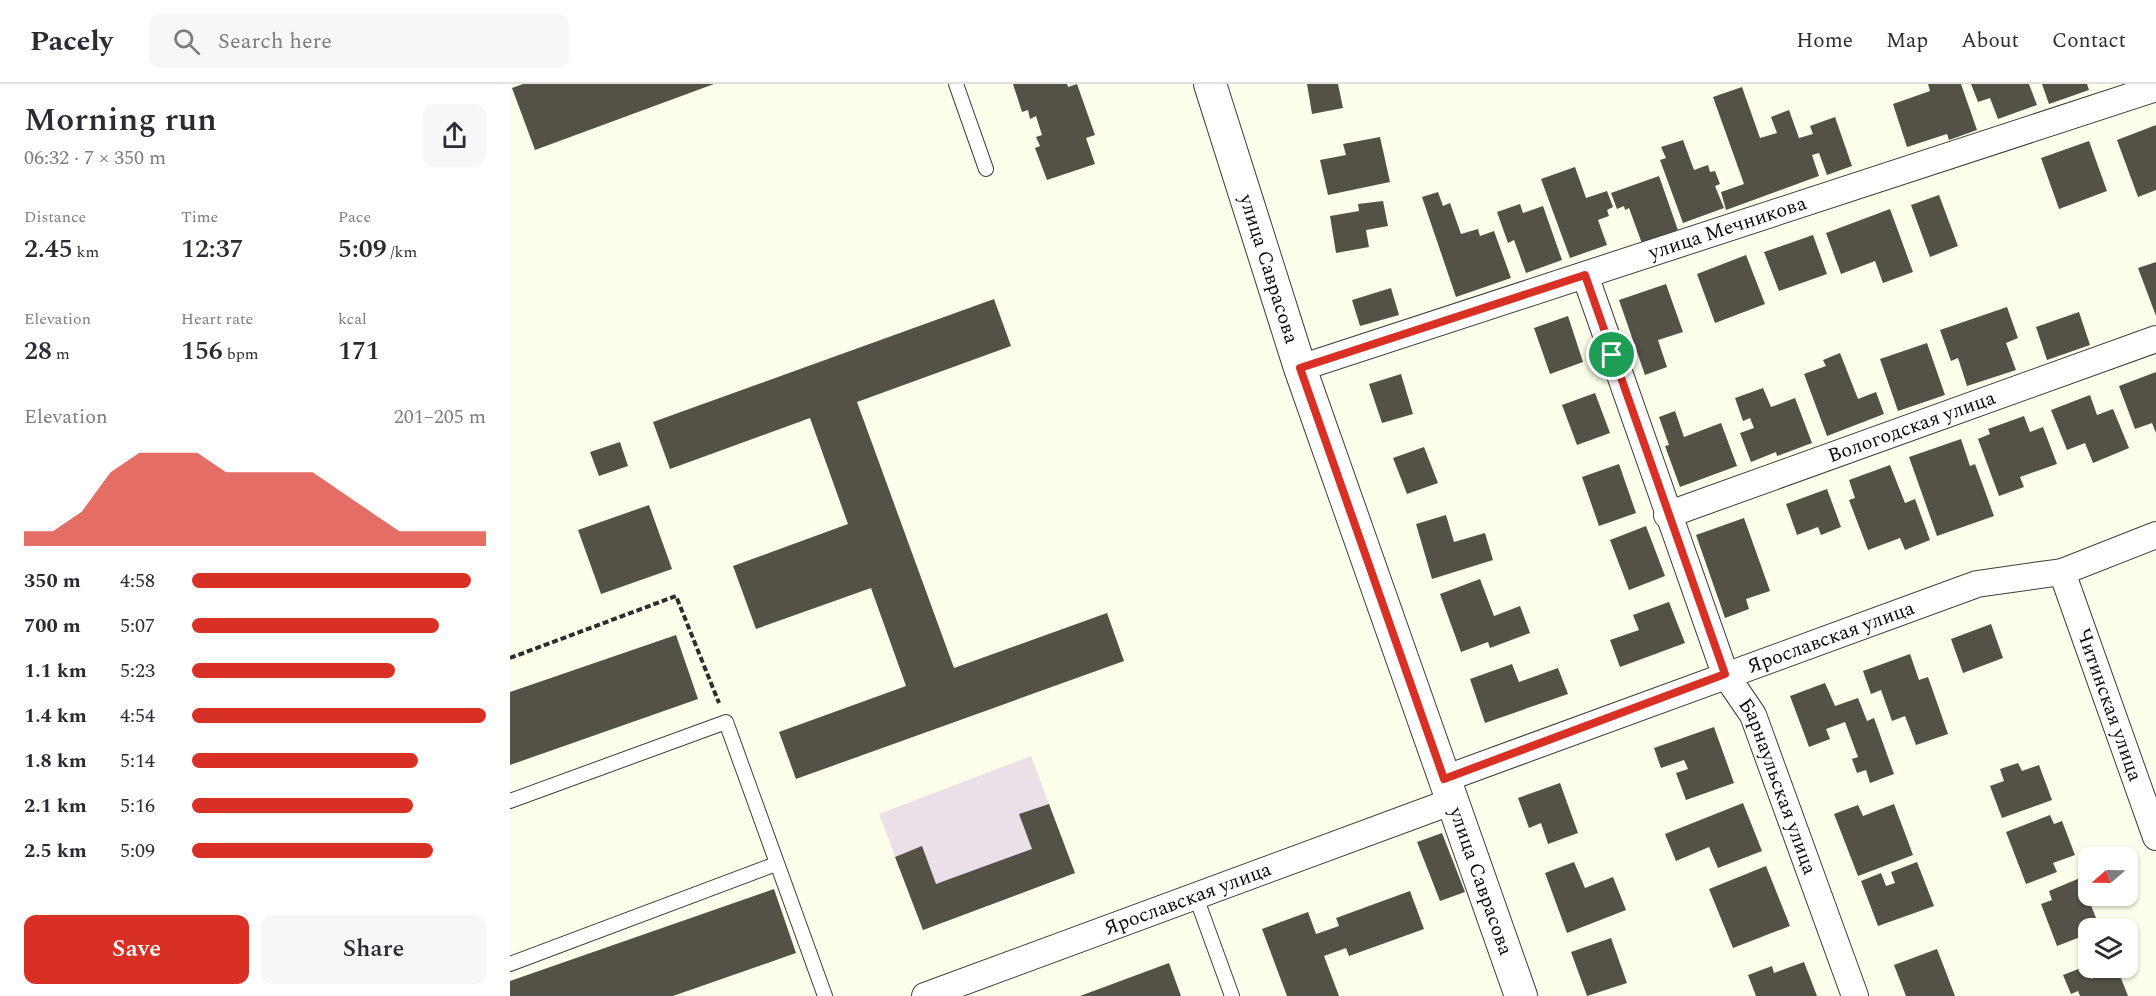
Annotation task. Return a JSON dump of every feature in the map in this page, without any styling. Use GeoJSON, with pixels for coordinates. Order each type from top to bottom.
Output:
{"type":"FeatureCollection","features":[{"type":"Feature","properties":{"kind":"street","name":"улица Саврасова"},"geometry":{"type":"LineString","coordinates":[[1210,84],[1300,368],[1521,996]]}},
{"type":"Feature","properties":{"kind":"street","name":"улица Мечникова"},"geometry":{"type":"LineString","coordinates":[[1300,368],[2156,88]]}},
{"type":"Feature","properties":{"kind":"street","name":"Барнаульская улица"},"geometry":{"type":"LineString","coordinates":[[1585,275],[1667,515],[1725,674],[1753,715],[1855,996]]}},
{"type":"Feature","properties":{"kind":"street","name":"Вологодская улица"},"geometry":{"type":"LineString","coordinates":[[1667,515],[2156,339]]}},
{"type":"Feature","properties":{"kind":"street","name":"Ярославская улица"},"geometry":{"type":"LineString","coordinates":[[925,996],[1196,897],[1725,674],[1977,584],[2062,572],[2156,536]]}},
{"type":"Feature","properties":{"kind":"street","name":"Читинская улица"},"geometry":{"type":"LineString","coordinates":[[2062,572],[2156,837]]}},
{"type":"Feature","properties":{"kind":"lane"},"geometry":{"type":"LineString","coordinates":[[956,84],[986,169]]}},
{"type":"Feature","properties":{"kind":"lane"},"geometry":{"type":"LineString","coordinates":[[510,801],[726,722],[825,996]]}},
{"type":"Feature","properties":{"kind":"lane"},"geometry":{"type":"LineString","coordinates":[[510,964],[776,864]]}},
{"type":"Feature","properties":{"kind":"lane"},"geometry":{"type":"LineString","coordinates":[[1196,897],[1232,996]]}},
{"type":"Feature","properties":{"kind":"path"},"geometry":{"type":"LineString","coordinates":[[510,658],[676,596],[726,722]]}},
{"type":"Feature","properties":{"kind":"shaded area"},"geometry":{"type":"Polygon","coordinates":[[[1031,756],[1075,873],[923,930],[879,814],[1031,756]]]}},
{"type":"Feature","properties":{"kind":"building"},"geometry":{"type":"Polygon","coordinates":[[[523,84],[714,84],[535,150],[512,88],[523,84]]]}},
{"type":"Feature","properties":{"kind":"building"},"geometry":{"type":"Polygon","coordinates":[[[1013,84],[1067,84],[1068,87],[1077,84],[1095,135],[1086,138],[1095,164],[1047,180],[1035,148],[1040,146],[1036,137],[1042,135],[1036,116],[1030,119],[1028,110],[1022,112],[1013,84]]]}},
{"type":"Feature","properties":{"kind":"building"},"geometry":{"type":"Polygon","coordinates":[[[1307,84],[1338,84],[1343,108],[1312,114],[1307,84]]]}},
{"type":"Feature","properties":{"kind":"building"},"geometry":{"type":"Polygon","coordinates":[[[1928,84],[1961,84],[1977,130],[1949,140],[1947,134],[1907,147],[1893,104],[1930,91],[1928,84]]]}},
{"type":"Feature","properties":{"kind":"building"},"geometry":{"type":"Polygon","coordinates":[[[1971,84],[2029,84],[2037,105],[1998,119],[1990,98],[1978,102],[1971,84]]]}},
{"type":"Feature","properties":{"kind":"building"},"geometry":{"type":"Polygon","coordinates":[[[2042,84],[2087,84],[2089,90],[2049,104],[2042,84]]]}},
{"type":"Feature","properties":{"kind":"building"},"geometry":{"type":"Polygon","coordinates":[[[1742,87],[1760,138],[1777,133],[1771,117],[1789,110],[1799,138],[1813,134],[1810,126],[1835,117],[1852,166],[1827,175],[1819,153],[1812,155],[1819,176],[1726,210],[1721,192],[1744,184],[1713,97],[1742,87]]]}},
{"type":"Feature","properties":{"kind":"building"},"geometry":{"type":"Polygon","coordinates":[[[2156,125],[2156,190],[2138,197],[2117,140],[2156,125]]]}},
{"type":"Feature","properties":{"kind":"building"},"geometry":{"type":"Polygon","coordinates":[[[1380,137],[1390,182],[1328,195],[1320,160],[1346,155],[1343,144],[1380,137]]]}},
{"type":"Feature","properties":{"kind":"building"},"geometry":{"type":"Polygon","coordinates":[[[1683,140],[1694,170],[1708,165],[1710,172],[1715,171],[1720,184],[1715,186],[1724,208],[1683,223],[1660,160],[1666,158],[1661,147],[1683,140]]]}},
{"type":"Feature","properties":{"kind":"building"},"geometry":{"type":"Polygon","coordinates":[[[2089,141],[2107,191],[2059,209],[2041,158],[2089,141]]]}},
{"type":"Feature","properties":{"kind":"building"},"geometry":{"type":"Polygon","coordinates":[[[1575,167],[1586,198],[1607,191],[1613,207],[1607,210],[1609,216],[1598,220],[1607,245],[1570,258],[1541,179],[1575,167]]]}},
{"type":"Feature","properties":{"kind":"building"},"geometry":{"type":"Polygon","coordinates":[[[1659,176],[1680,236],[1644,249],[1629,208],[1625,210],[1624,206],[1617,209],[1611,193],[1659,176]]]}},
{"type":"Feature","properties":{"kind":"building"},"geometry":{"type":"Polygon","coordinates":[[[1438,192],[1443,206],[1450,203],[1461,234],[1478,229],[1480,236],[1494,231],[1511,278],[1456,297],[1422,197],[1438,192]]]}},
{"type":"Feature","properties":{"kind":"building"},"geometry":{"type":"Polygon","coordinates":[[[1939,195],[1958,246],[1930,257],[1911,205],[1939,195]]]}},
{"type":"Feature","properties":{"kind":"building"},"geometry":{"type":"Polygon","coordinates":[[[1383,201],[1388,226],[1366,230],[1369,247],[1336,253],[1330,216],[1359,211],[1358,204],[1383,201]]]}},
{"type":"Feature","properties":{"kind":"building"},"geometry":{"type":"Polygon","coordinates":[[[1520,204],[1523,213],[1543,206],[1562,260],[1526,273],[1514,240],[1508,243],[1497,212],[1520,204]]]}},
{"type":"Feature","properties":{"kind":"building"},"geometry":{"type":"Polygon","coordinates":[[[1890,209],[1913,272],[1883,283],[1875,261],[1841,274],[1826,233],[1890,209]]]}},
{"type":"Feature","properties":{"kind":"building"},"geometry":{"type":"Polygon","coordinates":[[[1813,235],[1827,274],[1779,291],[1764,252],[1813,235]]]}},
{"type":"Feature","properties":{"kind":"building"},"geometry":{"type":"Polygon","coordinates":[[[1746,255],[1765,304],[1715,323],[1697,274],[1746,255]]]}},
{"type":"Feature","properties":{"kind":"building"},"geometry":{"type":"Polygon","coordinates":[[[2156,262],[2156,316],[2138,268],[2156,262]]]}},
{"type":"Feature","properties":{"kind":"building"},"geometry":{"type":"Polygon","coordinates":[[[1666,284],[1683,332],[1658,340],[1667,367],[1645,375],[1619,300],[1666,284]]]}},
{"type":"Feature","properties":{"kind":"building"},"geometry":{"type":"Polygon","coordinates":[[[1391,288],[1399,315],[1360,326],[1352,300],[1391,288]]]}},
{"type":"Feature","properties":{"kind":"building"},"geometry":{"type":"Polygon","coordinates":[[[994,299],[1011,346],[857,402],[954,668],[1107,613],[1124,661],[796,779],[779,732],[906,686],[871,588],[756,629],[733,566],[848,524],[810,418],[670,469],[653,422],[994,299]]]}},
{"type":"Feature","properties":{"kind":"building"},"geometry":{"type":"Polygon","coordinates":[[[2007,307],[2018,338],[2006,343],[2016,370],[1967,386],[1958,358],[1951,361],[1940,330],[2007,307]]]}},
{"type":"Feature","properties":{"kind":"building"},"geometry":{"type":"Polygon","coordinates":[[[2079,312],[2090,345],[2047,360],[2036,327],[2079,312]]]}},
{"type":"Feature","properties":{"kind":"building"},"geometry":{"type":"Polygon","coordinates":[[[1568,316],[1583,362],[1550,374],[1534,328],[1568,316]]]}},
{"type":"Feature","properties":{"kind":"building"},"geometry":{"type":"Polygon","coordinates":[[[1927,343],[1945,395],[1898,411],[1880,359],[1927,343]]]}},
{"type":"Feature","properties":{"kind":"building"},"geometry":{"type":"Polygon","coordinates":[[[1840,353],[1858,399],[1876,392],[1884,414],[1827,436],[1804,374],[1826,366],[1823,360],[1840,353]]]}},
{"type":"Feature","properties":{"kind":"building"},"geometry":{"type":"Polygon","coordinates":[[[2156,372],[2156,433],[2152,423],[2135,429],[2119,386],[2156,372]]]}},
{"type":"Feature","properties":{"kind":"building"},"geometry":{"type":"Polygon","coordinates":[[[1401,374],[1413,414],[1382,423],[1369,384],[1401,374]]]}},
{"type":"Feature","properties":{"kind":"building"},"geometry":{"type":"Polygon","coordinates":[[[1763,388],[1771,407],[1795,398],[1812,443],[1777,456],[1776,452],[1751,462],[1740,433],[1754,428],[1750,418],[1743,421],[1735,398],[1763,388]]]}},
{"type":"Feature","properties":{"kind":"building"},"geometry":{"type":"Polygon","coordinates":[[[1595,393],[1610,433],[1577,445],[1562,405],[1595,393]]]}},
{"type":"Feature","properties":{"kind":"building"},"geometry":{"type":"Polygon","coordinates":[[[2090,395],[2097,415],[2113,409],[2129,448],[2093,463],[2085,443],[2067,450],[2051,410],[2090,395]]]}},
{"type":"Feature","properties":{"kind":"building"},"geometry":{"type":"Polygon","coordinates":[[[1675,411],[1684,437],[1721,423],[1737,466],[1680,487],[1665,446],[1669,445],[1659,417],[1675,411]]]}},
{"type":"Feature","properties":{"kind":"building"},"geometry":{"type":"Polygon","coordinates":[[[2024,416],[2030,432],[2043,427],[2057,464],[2020,477],[2024,487],[1999,496],[1978,439],[1990,434],[1988,429],[2024,416]]]}},
{"type":"Feature","properties":{"kind":"building"},"geometry":{"type":"Polygon","coordinates":[[[1961,439],[1970,466],[1975,464],[1994,516],[1937,536],[1909,457],[1961,439]]]}},
{"type":"Feature","properties":{"kind":"building"},"geometry":{"type":"Polygon","coordinates":[[[620,442],[628,466],[599,476],[590,452],[620,442]]]}},
{"type":"Feature","properties":{"kind":"building"},"geometry":{"type":"Polygon","coordinates":[[[1424,447],[1438,483],[1407,494],[1393,458],[1424,447]]]}},
{"type":"Feature","properties":{"kind":"building"},"geometry":{"type":"Polygon","coordinates":[[[1619,464],[1636,513],[1599,526],[1582,477],[1619,464]]]}},
{"type":"Feature","properties":{"kind":"building"},"geometry":{"type":"Polygon","coordinates":[[[1890,465],[1905,503],[1915,499],[1930,540],[1905,550],[1900,538],[1868,550],[1849,500],[1855,498],[1849,480],[1890,465]]]}},
{"type":"Feature","properties":{"kind":"building"},"geometry":{"type":"Polygon","coordinates":[[[1827,489],[1841,527],[1821,535],[1818,527],[1797,535],[1786,504],[1827,489]]]}},
{"type":"Feature","properties":{"kind":"building"},"geometry":{"type":"Polygon","coordinates":[[[649,505],[672,569],[601,594],[578,530],[649,505]]]}},
{"type":"Feature","properties":{"kind":"building"},"geometry":{"type":"Polygon","coordinates":[[[1446,515],[1454,542],[1485,533],[1493,560],[1432,579],[1416,524],[1446,515]]]}},
{"type":"Feature","properties":{"kind":"building"},"geometry":{"type":"Polygon","coordinates":[[[1744,518],[1770,591],[1746,599],[1749,609],[1725,618],[1696,535],[1744,518]]]}},
{"type":"Feature","properties":{"kind":"building"},"geometry":{"type":"Polygon","coordinates":[[[1646,526],[1665,576],[1629,590],[1610,540],[1646,526]]]}},
{"type":"Feature","properties":{"kind":"building"},"geometry":{"type":"Polygon","coordinates":[[[1480,579],[1494,616],[1520,606],[1530,633],[1490,648],[1488,642],[1461,652],[1440,594],[1480,579]]]}},
{"type":"Feature","properties":{"kind":"building"},"geometry":{"type":"Polygon","coordinates":[[[1669,602],[1685,643],[1620,667],[1610,640],[1639,630],[1633,615],[1669,602]]]}},
{"type":"Feature","properties":{"kind":"building"},"geometry":{"type":"Polygon","coordinates":[[[1991,624],[2003,658],[1963,673],[1951,639],[1991,624]]]}},
{"type":"Feature","properties":{"kind":"building"},"geometry":{"type":"Polygon","coordinates":[[[676,635],[698,699],[510,765],[510,692],[676,635]]]}},
{"type":"Feature","properties":{"kind":"building"},"geometry":{"type":"Polygon","coordinates":[[[1910,654],[1919,680],[1928,677],[1948,734],[1916,745],[1905,716],[1892,721],[1881,690],[1871,694],[1863,671],[1910,654]]]}},
{"type":"Feature","properties":{"kind":"building"},"geometry":{"type":"Polygon","coordinates":[[[1512,664],[1519,682],[1558,668],[1568,694],[1485,723],[1470,679],[1512,664]]]}},
{"type":"Feature","properties":{"kind":"building"},"geometry":{"type":"Polygon","coordinates":[[[1825,683],[1835,706],[1858,698],[1867,721],[1874,718],[1894,774],[1870,783],[1866,770],[1857,773],[1852,759],[1858,757],[1845,722],[1826,729],[1830,739],[1809,747],[1790,696],[1825,683]]]}},
{"type":"Feature","properties":{"kind":"building"},"geometry":{"type":"Polygon","coordinates":[[[1714,727],[1734,783],[1686,800],[1676,773],[1688,769],[1684,760],[1661,768],[1654,748],[1714,727]]]}},
{"type":"Feature","properties":{"kind":"building"},"geometry":{"type":"Polygon","coordinates":[[[2018,763],[2022,771],[2039,765],[2052,800],[2002,818],[1990,786],[2004,781],[2000,769],[2018,763]]]}},
{"type":"Feature","properties":{"kind":"building"},"geometry":{"type":"Polygon","coordinates":[[[1560,783],[1578,833],[1548,844],[1541,823],[1529,828],[1518,798],[1560,783]]]}},
{"type":"Feature","properties":{"kind":"building"},"geometry":{"type":"Polygon","coordinates":[[[1743,803],[1762,851],[1718,868],[1709,847],[1676,861],[1665,834],[1743,803]]]}},
{"type":"Feature","properties":{"kind":"building"},"geometry":{"type":"Polygon","coordinates":[[[1049,804],[1075,873],[923,930],[895,857],[922,846],[936,884],[1032,849],[1019,814],[1049,804]]]}},
{"type":"Feature","properties":{"kind":"building"},"geometry":{"type":"Polygon","coordinates":[[[1894,804],[1913,855],[1858,876],[1834,814],[1858,805],[1863,816],[1894,804]]]}},
{"type":"Feature","properties":{"kind":"building"},"geometry":{"type":"Polygon","coordinates":[[[2050,815],[2054,824],[2062,821],[2075,855],[2053,863],[2057,872],[2026,884],[2006,832],[2050,815]]]}},
{"type":"Feature","properties":{"kind":"building"},"geometry":{"type":"Polygon","coordinates":[[[1442,833],[1465,892],[1440,901],[1417,842],[1442,833]]]}},
{"type":"Feature","properties":{"kind":"building"},"geometry":{"type":"Polygon","coordinates":[[[1574,862],[1585,888],[1613,877],[1626,910],[1567,933],[1545,873],[1574,862]]]}},
{"type":"Feature","properties":{"kind":"building"},"geometry":{"type":"Polygon","coordinates":[[[1917,862],[1934,906],[1878,926],[1861,881],[1881,873],[1886,886],[1895,883],[1891,872],[1917,862]]]}},
{"type":"Feature","properties":{"kind":"building"},"geometry":{"type":"Polygon","coordinates":[[[1766,866],[1790,926],[1733,948],[1709,889],[1766,866]]]}},
{"type":"Feature","properties":{"kind":"building"},"geometry":{"type":"Polygon","coordinates":[[[2078,879],[2078,906],[2091,906],[2096,918],[2078,918],[2078,938],[2057,946],[2041,904],[2052,900],[2049,891],[2078,879]]]}},
{"type":"Feature","properties":{"kind":"building"},"geometry":{"type":"Polygon","coordinates":[[[774,889],[796,953],[673,996],[510,996],[510,981],[774,889]]]}},
{"type":"Feature","properties":{"kind":"building"},"geometry":{"type":"Polygon","coordinates":[[[1410,891],[1424,929],[1349,956],[1346,948],[1324,956],[1339,996],[1287,996],[1262,929],[1308,912],[1316,934],[1339,926],[1336,918],[1410,891]]]}},
{"type":"Feature","properties":{"kind":"building"},"geometry":{"type":"Polygon","coordinates":[[[1611,938],[1627,983],[1587,996],[1571,952],[1611,938]]]}},
{"type":"Feature","properties":{"kind":"building"},"geometry":{"type":"Polygon","coordinates":[[[1937,949],[1955,996],[1906,996],[1894,965],[1937,949]]]}},
{"type":"Feature","properties":{"kind":"building"},"geometry":{"type":"Polygon","coordinates":[[[1804,962],[1817,996],[1756,996],[1748,975],[1772,966],[1774,973],[1804,962]]]}},
{"type":"Feature","properties":{"kind":"building"},"geometry":{"type":"Polygon","coordinates":[[[1169,963],[1181,996],[1080,996],[1169,963]]]}},
{"type":"Feature","properties":{"kind":"building"},"geometry":{"type":"Polygon","coordinates":[[[2078,969],[2078,978],[2121,978],[2128,996],[2080,996],[2078,991],[2071,994],[2063,975],[2078,969]]]}},
{"type":"Feature","properties":{"kind":"route"},"geometry":{"type":"LineString","coordinates":[[1585,275],[1612,355],[1725,674],[1444,779],[1300,368],[1585,275]]}}]}
